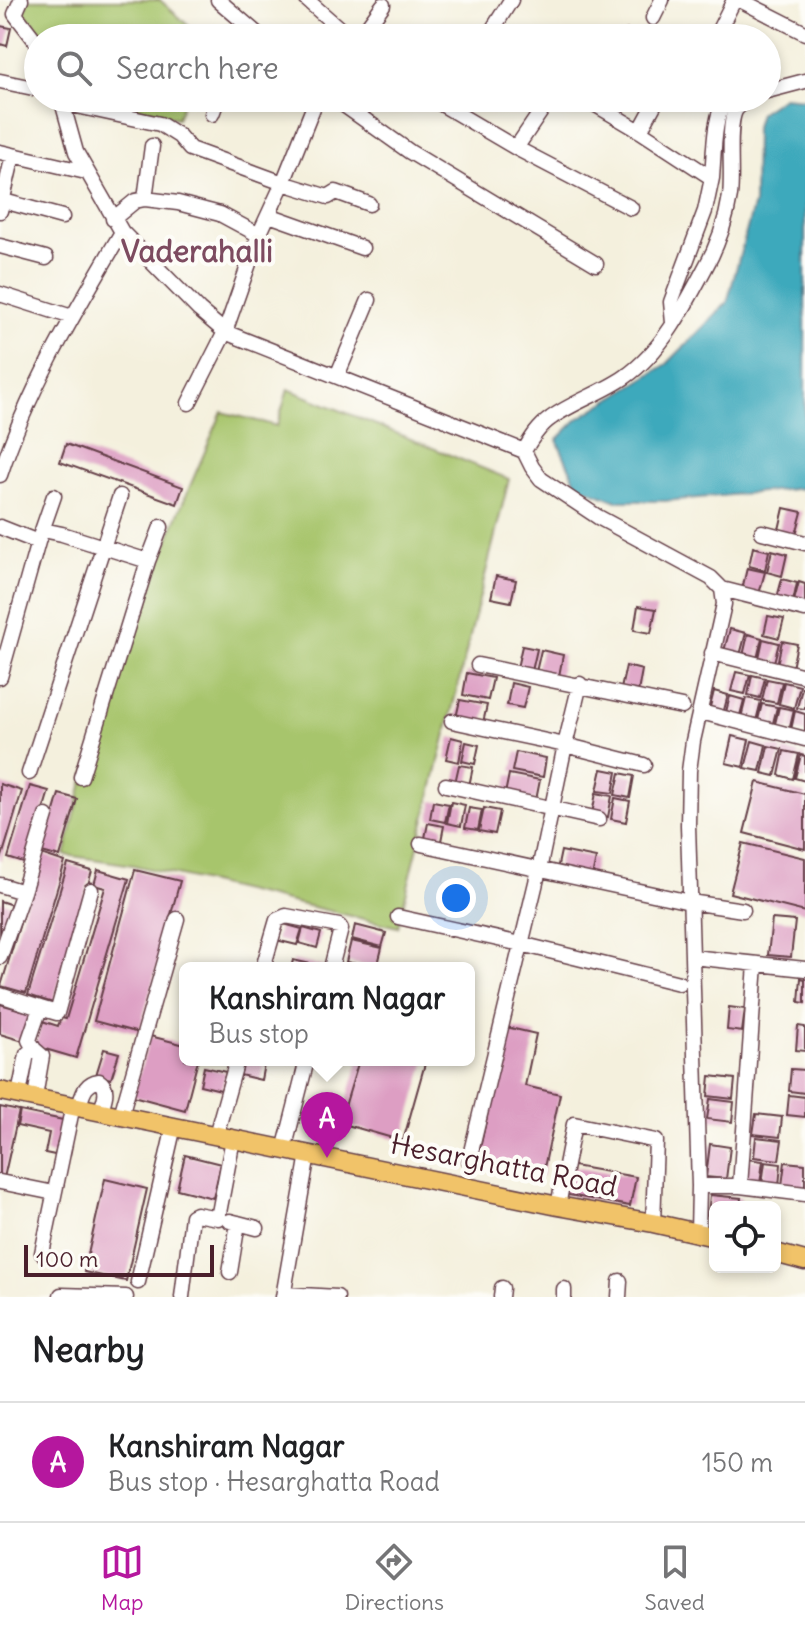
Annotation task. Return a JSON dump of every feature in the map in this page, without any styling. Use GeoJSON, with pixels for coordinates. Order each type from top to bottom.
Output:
{"type":"FeatureCollection","features":[{"type":"Feature","properties":{"kind":"main road","name":"Hesarghatta Road"},"geometry":{"type":"LineString","coordinates":[[0,1091],[706,1235]]}},
{"type":"Feature","properties":{"kind":"main road"},"geometry":{"type":"LineString","coordinates":[[781,1255],[805,1261]]}},
{"type":"Feature","properties":{"kind":"street"},"geometry":{"type":"LineString","coordinates":[[218,0],[244,23]]}},
{"type":"Feature","properties":{"kind":"street"},"geometry":{"type":"LineString","coordinates":[[307,0],[334,24]]}},
{"type":"Feature","properties":{"kind":"street"},"geometry":{"type":"LineString","coordinates":[[496,24],[511,0]]}},
{"type":"Feature","properties":{"kind":"street"},"geometry":{"type":"LineString","coordinates":[[653,18],[662,0]]}},
{"type":"Feature","properties":{"kind":"street"},"geometry":{"type":"LineString","coordinates":[[723,24],[737,0],[805,33]]}},
{"type":"Feature","properties":{"kind":"street"},"geometry":{"type":"LineString","coordinates":[[369,24],[383,5]]}},
{"type":"Feature","properties":{"kind":"street"},"geometry":{"type":"LineString","coordinates":[[0,9],[18,7]]}},
{"type":"Feature","properties":{"kind":"street"},"geometry":{"type":"LineString","coordinates":[[781,87],[804,80]]}},
{"type":"Feature","properties":{"kind":"street"},"geometry":{"type":"LineString","coordinates":[[0,81],[24,86]]}},
{"type":"Feature","properties":{"kind":"street"},"geometry":{"type":"LineString","coordinates":[[65,112],[76,152],[122,232],[225,332],[524,451],[541,479],[598,517],[711,578],[722,589],[805,610]]}},
{"type":"Feature","properties":{"kind":"street"},"geometry":{"type":"LineString","coordinates":[[111,112],[160,124],[179,136],[190,149],[283,183],[328,197],[336,192],[369,204]]}},
{"type":"Feature","properties":{"kind":"street"},"geometry":{"type":"LineString","coordinates":[[189,403],[225,332],[259,235],[311,112]]}},
{"type":"Feature","properties":{"kind":"street"},"geometry":{"type":"LineString","coordinates":[[354,112],[410,152],[596,264]]}},
{"type":"Feature","properties":{"kind":"street"},"geometry":{"type":"LineString","coordinates":[[455,112],[631,208]]}},
{"type":"Feature","properties":{"kind":"street"},"geometry":{"type":"LineString","coordinates":[[516,148],[540,112]]}},
{"type":"Feature","properties":{"kind":"street"},"geometry":{"type":"LineString","coordinates":[[610,112],[712,178]]}},
{"type":"Feature","properties":{"kind":"street"},"geometry":{"type":"LineString","coordinates":[[640,131],[650,112]]}},
{"type":"Feature","properties":{"kind":"street"},"geometry":{"type":"LineString","coordinates":[[673,323],[671,302],[705,211],[719,112]]}},
{"type":"Feature","properties":{"kind":"street"},"geometry":{"type":"LineString","coordinates":[[524,451],[550,419],[643,363],[673,323],[706,267],[727,212],[735,112]]}},
{"type":"Feature","properties":{"kind":"street"},"geometry":{"type":"LineString","coordinates":[[145,199],[152,146]]}},
{"type":"Feature","properties":{"kind":"street"},"geometry":{"type":"LineString","coordinates":[[62,217],[1,204],[7,154],[86,172]]}},
{"type":"Feature","properties":{"kind":"street"},"geometry":{"type":"LineString","coordinates":[[113,219],[135,201],[145,199],[178,203],[220,214],[259,235]]}},
{"type":"Feature","properties":{"kind":"street"},"geometry":{"type":"LineString","coordinates":[[269,215],[362,248]]}},
{"type":"Feature","properties":{"kind":"street"},"geometry":{"type":"LineString","coordinates":[[0,475],[18,427],[72,317],[122,232]]}},
{"type":"Feature","properties":{"kind":"street"},"geometry":{"type":"LineString","coordinates":[[0,246],[46,258]]}},
{"type":"Feature","properties":{"kind":"street"},"geometry":{"type":"LineString","coordinates":[[0,294],[72,317]]}},
{"type":"Feature","properties":{"kind":"street"},"geometry":{"type":"LineString","coordinates":[[337,376],[369,300]]}},
{"type":"Feature","properties":{"kind":"street"},"geometry":{"type":"LineString","coordinates":[[1,672],[54,496]]}},
{"type":"Feature","properties":{"kind":"street"},"geometry":{"type":"LineString","coordinates":[[29,773],[120,496]]}},
{"type":"Feature","properties":{"kind":"street"},"geometry":{"type":"LineString","coordinates":[[0,527],[102,547],[148,561]]}},
{"type":"Feature","properties":{"kind":"street"},"geometry":{"type":"LineString","coordinates":[[81,777],[161,527]]}},
{"type":"Feature","properties":{"kind":"street"},"geometry":{"type":"LineString","coordinates":[[762,532],[805,543]]}},
{"type":"Feature","properties":{"kind":"street"},"geometry":{"type":"LineString","coordinates":[[706,1235],[699,1186],[689,771],[724,604],[722,589]]}},
{"type":"Feature","properties":{"kind":"street"},"geometry":{"type":"LineString","coordinates":[[712,653],[805,676]]}},
{"type":"Feature","properties":{"kind":"street"},"geometry":{"type":"LineString","coordinates":[[478,665],[682,707]]}},
{"type":"Feature","properties":{"kind":"street"},"geometry":{"type":"LineString","coordinates":[[469,1160],[580,684]]}},
{"type":"Feature","properties":{"kind":"street"},"geometry":{"type":"LineString","coordinates":[[701,712],[805,739]]}},
{"type":"Feature","properties":{"kind":"street"},"geometry":{"type":"LineString","coordinates":[[452,721],[644,765]]}},
{"type":"Feature","properties":{"kind":"street"},"geometry":{"type":"LineString","coordinates":[[446,785],[599,819]]}},
{"type":"Feature","properties":{"kind":"street"},"geometry":{"type":"LineString","coordinates":[[0,957],[46,816]]}},
{"type":"Feature","properties":{"kind":"street"},"geometry":{"type":"LineString","coordinates":[[421,844],[690,902],[743,910]]}},
{"type":"Feature","properties":{"kind":"street"},"geometry":{"type":"LineString","coordinates":[[0,885],[23,892]]}},
{"type":"Feature","properties":{"kind":"street"},"geometry":{"type":"LineString","coordinates":[[0,995],[57,1013],[91,890]]}},
{"type":"Feature","properties":{"kind":"street"},"geometry":{"type":"LineString","coordinates":[[265,962],[277,920],[286,916],[339,926],[341,929],[333,962]]}},
{"type":"Feature","properties":{"kind":"street"},"geometry":{"type":"LineString","coordinates":[[398,917],[679,983]]}},
{"type":"Feature","properties":{"kind":"street"},"geometry":{"type":"LineString","coordinates":[[121,1115],[177,919]]}},
{"type":"Feature","properties":{"kind":"street"},"geometry":{"type":"LineString","coordinates":[[692,957],[805,969]]}},
{"type":"Feature","properties":{"kind":"street"},"geometry":{"type":"LineString","coordinates":[[740,1186],[756,964]]}},
{"type":"Feature","properties":{"kind":"street"},"geometry":{"type":"LineString","coordinates":[[27,1096],[42,1056],[29,1040],[40,1008]]}},
{"type":"Feature","properties":{"kind":"street"},"geometry":{"type":"LineString","coordinates":[[218,1218],[224,1137],[236,1066]]}},
{"type":"Feature","properties":{"kind":"street"},"geometry":{"type":"LineString","coordinates":[[284,1150],[305,1066]]}},
{"type":"Feature","properties":{"kind":"street"},"geometry":{"type":"LineString","coordinates":[[42,1253],[76,1105],[90,1082],[104,1084],[106,1091],[101,1110]]}},
{"type":"Feature","properties":{"kind":"street"},"geometry":{"type":"LineString","coordinates":[[558,1206],[574,1124],[656,1141],[653,1223]]}},
{"type":"Feature","properties":{"kind":"street"},"geometry":{"type":"LineString","coordinates":[[138,1282],[174,1126]]}},
{"type":"Feature","properties":{"kind":"street"},"geometry":{"type":"LineString","coordinates":[[308,1154],[284,1296],[337,1297]]}},
{"type":"Feature","properties":{"kind":"street"},"geometry":{"type":"LineString","coordinates":[[0,1182],[54,1193]]}},
{"type":"Feature","properties":{"kind":"street"},"geometry":{"type":"LineString","coordinates":[[699,1186],[740,1186],[805,1194]]}},
{"type":"Feature","properties":{"kind":"street"},"geometry":{"type":"LineString","coordinates":[[182,1297],[192,1216],[218,1218],[257,1228]]}},
{"type":"Feature","properties":{"kind":"street"},"geometry":{"type":"LineString","coordinates":[[230,1272],[238,1223]]}},
{"type":"Feature","properties":{"kind":"street"},"geometry":{"type":"LineString","coordinates":[[619,1297],[620,1281]]}},
{"type":"Feature","properties":{"kind":"street"},"geometry":{"type":"LineString","coordinates":[[61,1295],[126,1297]]}},
{"type":"Feature","properties":{"kind":"green space"},"geometry":{"type":"Polygon","coordinates":[[[28,0],[160,0],[187,24],[35,24],[23,11],[28,0]]]}},
{"type":"Feature","properties":{"kind":"green space"},"geometry":{"type":"Polygon","coordinates":[[[155,112],[179,112],[177,118],[155,112]]]}},
{"type":"Feature","properties":{"kind":"green space"},"geometry":{"type":"Polygon","coordinates":[[[288,389],[509,479],[398,927],[133,865],[65,855],[82,786],[175,521],[222,412],[277,426],[288,389]]]}},
{"type":"Feature","properties":{"kind":"water"},"geometry":{"type":"Polygon","coordinates":[[[781,98],[805,99],[805,488],[666,501],[617,501],[577,485],[557,440],[578,419],[667,364],[727,303],[754,203],[755,127],[760,112],[781,112],[781,98]]]}},
{"type":"Feature","properties":{"kind":"building"},"geometry":{"type":"Polygon","coordinates":[[[0,26],[11,28],[7,46],[0,44],[0,26]]]}},
{"type":"Feature","properties":{"kind":"building"},"geometry":{"type":"Polygon","coordinates":[[[66,444],[183,487],[177,504],[60,462],[66,444]]]}},
{"type":"Feature","properties":{"kind":"building"},"geometry":{"type":"Polygon","coordinates":[[[784,508],[802,512],[795,538],[778,534],[784,508]]]}},
{"type":"Feature","properties":{"kind":"building"},"geometry":{"type":"Polygon","coordinates":[[[753,547],[769,551],[765,570],[749,566],[753,547]]]}},
{"type":"Feature","properties":{"kind":"building"},"geometry":{"type":"Polygon","coordinates":[[[772,550],[787,554],[782,576],[767,572],[772,550]]]}},
{"type":"Feature","properties":{"kind":"building"},"geometry":{"type":"Polygon","coordinates":[[[747,568],[765,572],[759,594],[742,590],[747,568]]]}},
{"type":"Feature","properties":{"kind":"building"},"geometry":{"type":"Polygon","coordinates":[[[496,576],[516,580],[511,602],[491,598],[496,576]]]}},
{"type":"Feature","properties":{"kind":"building"},"geometry":{"type":"Polygon","coordinates":[[[782,579],[797,583],[793,602],[777,598],[782,579]]]}},
{"type":"Feature","properties":{"kind":"building"},"geometry":{"type":"Polygon","coordinates":[[[799,582],[805,584],[805,604],[794,601],[799,582]]]}},
{"type":"Feature","properties":{"kind":"building"},"geometry":{"type":"Polygon","coordinates":[[[638,606],[656,609],[651,633],[634,630],[638,606]]]}},
{"type":"Feature","properties":{"kind":"building"},"geometry":{"type":"Polygon","coordinates":[[[768,616],[784,619],[779,638],[764,634],[768,616]]]}},
{"type":"Feature","properties":{"kind":"building"},"geometry":{"type":"Polygon","coordinates":[[[730,629],[746,633],[740,655],[724,651],[730,629]]]}},
{"type":"Feature","properties":{"kind":"building"},"geometry":{"type":"Polygon","coordinates":[[[748,634],[762,638],[757,659],[743,656],[748,634]]]}},
{"type":"Feature","properties":{"kind":"building"},"geometry":{"type":"Polygon","coordinates":[[[763,639],[779,643],[774,662],[759,658],[763,639]]]}},
{"type":"Feature","properties":{"kind":"building"},"geometry":{"type":"Polygon","coordinates":[[[782,641],[797,644],[792,668],[777,665],[782,641]]]}},
{"type":"Feature","properties":{"kind":"building"},"geometry":{"type":"Polygon","coordinates":[[[522,646],[537,649],[532,671],[517,668],[522,646]]]}},
{"type":"Feature","properties":{"kind":"building"},"geometry":{"type":"Polygon","coordinates":[[[541,650],[563,655],[559,676],[536,672],[541,650]]]}},
{"type":"Feature","properties":{"kind":"building"},"geometry":{"type":"Polygon","coordinates":[[[626,666],[642,670],[638,692],[621,689],[626,666]]]}},
{"type":"Feature","properties":{"kind":"building"},"geometry":{"type":"Polygon","coordinates":[[[736,672],[750,675],[745,694],[731,691],[736,672]]]}},
{"type":"Feature","properties":{"kind":"building"},"geometry":{"type":"Polygon","coordinates":[[[467,673],[493,678],[488,700],[463,695],[467,673]]]}},
{"type":"Feature","properties":{"kind":"building"},"geometry":{"type":"Polygon","coordinates":[[[752,675],[765,678],[760,698],[748,695],[752,675]]]}},
{"type":"Feature","properties":{"kind":"building"},"geometry":{"type":"Polygon","coordinates":[[[767,679],[782,682],[777,703],[762,700],[767,679]]]}},
{"type":"Feature","properties":{"kind":"building"},"geometry":{"type":"Polygon","coordinates":[[[784,682],[800,686],[794,708],[779,704],[784,682]]]}},
{"type":"Feature","properties":{"kind":"building"},"geometry":{"type":"Polygon","coordinates":[[[511,683],[528,687],[523,708],[507,705],[511,683]]]}},
{"type":"Feature","properties":{"kind":"building"},"geometry":{"type":"Polygon","coordinates":[[[802,688],[805,688],[805,709],[797,708],[802,688]]]}},
{"type":"Feature","properties":{"kind":"building"},"geometry":{"type":"Polygon","coordinates":[[[714,691],[728,695],[723,714],[709,711],[714,691]]]}},
{"type":"Feature","properties":{"kind":"building"},"geometry":{"type":"Polygon","coordinates":[[[730,696],[744,700],[739,719],[725,716],[730,696]]]}},
{"type":"Feature","properties":{"kind":"building"},"geometry":{"type":"Polygon","coordinates":[[[746,698],[761,701],[756,721],[741,718],[746,698]]]}},
{"type":"Feature","properties":{"kind":"building"},"geometry":{"type":"Polygon","coordinates":[[[460,700],[487,705],[483,723],[456,718],[460,700]]]}},
{"type":"Feature","properties":{"kind":"building"},"geometry":{"type":"Polygon","coordinates":[[[762,704],[777,707],[772,727],[757,724],[762,704]]]}},
{"type":"Feature","properties":{"kind":"building"},"geometry":{"type":"Polygon","coordinates":[[[779,707],[794,710],[789,731],[774,728],[779,707]]]}},
{"type":"Feature","properties":{"kind":"building"},"geometry":{"type":"Polygon","coordinates":[[[795,711],[805,714],[805,733],[791,730],[795,711]]]}},
{"type":"Feature","properties":{"kind":"building"},"geometry":{"type":"Polygon","coordinates":[[[732,736],[749,740],[743,767],[726,763],[732,736]]]}},
{"type":"Feature","properties":{"kind":"building"},"geometry":{"type":"Polygon","coordinates":[[[451,737],[463,740],[459,762],[446,759],[451,737]]]}},
{"type":"Feature","properties":{"kind":"building"},"geometry":{"type":"Polygon","coordinates":[[[752,741],[766,745],[760,771],[745,768],[752,741]]]}},
{"type":"Feature","properties":{"kind":"building"},"geometry":{"type":"Polygon","coordinates":[[[466,742],[479,745],[475,764],[462,761],[466,742]]]}},
{"type":"Feature","properties":{"kind":"building"},"geometry":{"type":"Polygon","coordinates":[[[768,746],[782,749],[775,776],[762,773],[768,746]]]}},
{"type":"Feature","properties":{"kind":"building"},"geometry":{"type":"Polygon","coordinates":[[[784,751],[799,754],[793,779],[779,775],[784,751]]]}},
{"type":"Feature","properties":{"kind":"building"},"geometry":{"type":"Polygon","coordinates":[[[516,752],[546,758],[543,777],[512,771],[516,752]]]}},
{"type":"Feature","properties":{"kind":"building"},"geometry":{"type":"Polygon","coordinates":[[[801,755],[805,756],[805,781],[795,778],[801,755]]]}},
{"type":"Feature","properties":{"kind":"building"},"geometry":{"type":"Polygon","coordinates":[[[459,765],[473,767],[469,786],[455,783],[459,765]]]}},
{"type":"Feature","properties":{"kind":"building"},"geometry":{"type":"Polygon","coordinates":[[[602,769],[617,772],[613,793],[597,791],[602,769]]]}},
{"type":"Feature","properties":{"kind":"building"},"geometry":{"type":"Polygon","coordinates":[[[620,773],[634,776],[630,798],[615,795],[620,773]]]}},
{"type":"Feature","properties":{"kind":"building"},"geometry":{"type":"Polygon","coordinates":[[[509,774],[540,780],[536,800],[505,794],[509,774]]]}},
{"type":"Feature","properties":{"kind":"building"},"geometry":{"type":"Polygon","coordinates":[[[757,782],[805,794],[805,849],[744,833],[757,782]]]}},
{"type":"Feature","properties":{"kind":"building"},"geometry":{"type":"Polygon","coordinates":[[[0,784],[22,791],[1,860],[0,860],[0,784]]]}},
{"type":"Feature","properties":{"kind":"building"},"geometry":{"type":"Polygon","coordinates":[[[30,786],[49,791],[27,864],[8,858],[30,786]]]}},
{"type":"Feature","properties":{"kind":"building"},"geometry":{"type":"Polygon","coordinates":[[[596,793],[612,796],[608,817],[592,814],[596,793]]]}},
{"type":"Feature","properties":{"kind":"building"},"geometry":{"type":"Polygon","coordinates":[[[59,794],[77,799],[60,857],[42,852],[59,794]]]}},
{"type":"Feature","properties":{"kind":"building"},"geometry":{"type":"Polygon","coordinates":[[[615,798],[630,801],[626,822],[611,819],[615,798]]]}},
{"type":"Feature","properties":{"kind":"building"},"geometry":{"type":"Polygon","coordinates":[[[433,801],[449,804],[445,822],[430,819],[433,801]]]}},
{"type":"Feature","properties":{"kind":"building"},"geometry":{"type":"Polygon","coordinates":[[[451,802],[465,805],[461,826],[447,823],[451,802]]]}},
{"type":"Feature","properties":{"kind":"building"},"geometry":{"type":"Polygon","coordinates":[[[469,808],[482,810],[478,830],[465,828],[469,808]]]}},
{"type":"Feature","properties":{"kind":"building"},"geometry":{"type":"Polygon","coordinates":[[[484,808],[500,811],[495,834],[479,831],[484,808]]]}},
{"type":"Feature","properties":{"kind":"building"},"geometry":{"type":"Polygon","coordinates":[[[428,823],[444,826],[440,846],[424,843],[428,823]]]}},
{"type":"Feature","properties":{"kind":"building"},"geometry":{"type":"Polygon","coordinates":[[[743,843],[805,858],[805,912],[730,893],[743,843]]]}},
{"type":"Feature","properties":{"kind":"building"},"geometry":{"type":"Polygon","coordinates":[[[561,851],[596,858],[592,877],[557,870],[561,851]]]}},
{"type":"Feature","properties":{"kind":"building"},"geometry":{"type":"Polygon","coordinates":[[[41,854],[65,862],[26,993],[1,986],[41,854]]]}},
{"type":"Feature","properties":{"kind":"building"},"geometry":{"type":"Polygon","coordinates":[[[68,864],[92,871],[53,1003],[28,995],[68,864]]]}},
{"type":"Feature","properties":{"kind":"building"},"geometry":{"type":"Polygon","coordinates":[[[98,870],[129,879],[76,1058],[35,1046],[42,1021],[58,1026],[61,1018],[66,1019],[105,888],[94,885],[98,870]]]}},
{"type":"Feature","properties":{"kind":"building"},"geometry":{"type":"Polygon","coordinates":[[[135,870],[180,881],[139,1033],[94,1021],[135,870]]]}},
{"type":"Feature","properties":{"kind":"building"},"geometry":{"type":"Polygon","coordinates":[[[0,901],[12,905],[0,943],[0,901]]]}},
{"type":"Feature","properties":{"kind":"building"},"geometry":{"type":"Polygon","coordinates":[[[772,919],[795,921],[791,957],[768,955],[772,919]]]}},
{"type":"Feature","properties":{"kind":"building"},"geometry":{"type":"Polygon","coordinates":[[[280,923],[302,929],[297,945],[276,940],[280,923]]]}},
{"type":"Feature","properties":{"kind":"building"},"geometry":{"type":"Polygon","coordinates":[[[355,925],[386,933],[382,947],[352,939],[355,925]]]}},
{"type":"Feature","properties":{"kind":"building"},"geometry":{"type":"Polygon","coordinates":[[[303,928],[321,933],[317,948],[299,943],[303,928]]]}},
{"type":"Feature","properties":{"kind":"building"},"geometry":{"type":"Polygon","coordinates":[[[351,941],[382,948],[378,962],[346,962],[351,941]]]}},
{"type":"Feature","properties":{"kind":"building"},"geometry":{"type":"Polygon","coordinates":[[[801,978],[805,979],[805,1003],[799,1002],[801,978]]]}},
{"type":"Feature","properties":{"kind":"building"},"geometry":{"type":"Polygon","coordinates":[[[0,1004],[32,1013],[23,1041],[0,1034],[0,1004]]]}},
{"type":"Feature","properties":{"kind":"building"},"geometry":{"type":"Polygon","coordinates":[[[729,1007],[745,1009],[742,1032],[727,1030],[729,1007]]]}},
{"type":"Feature","properties":{"kind":"building"},"geometry":{"type":"Polygon","coordinates":[[[798,1026],[805,1027],[805,1051],[796,1050],[798,1026]]]}},
{"type":"Feature","properties":{"kind":"building"},"geometry":{"type":"Polygon","coordinates":[[[506,1027],[536,1034],[525,1086],[560,1094],[542,1177],[485,1165],[486,1160],[478,1158],[506,1027]]]}},
{"type":"Feature","properties":{"kind":"building"},"geometry":{"type":"Polygon","coordinates":[[[150,1036],[179,1043],[179,1066],[196,1066],[185,1110],[133,1096],[150,1036]]]}},
{"type":"Feature","properties":{"kind":"building"},"geometry":{"type":"Polygon","coordinates":[[[104,1049],[119,1053],[111,1079],[96,1075],[104,1049]]]}},
{"type":"Feature","properties":{"kind":"building"},"geometry":{"type":"Polygon","coordinates":[[[242,1066],[264,1066],[261,1080],[240,1075],[242,1066]]]}},
{"type":"Feature","properties":{"kind":"building"},"geometry":{"type":"Polygon","coordinates":[[[357,1066],[424,1066],[403,1141],[340,1123],[357,1066]]]}},
{"type":"Feature","properties":{"kind":"building"},"geometry":{"type":"Polygon","coordinates":[[[204,1067],[226,1072],[221,1090],[200,1085],[204,1067]]]}},
{"type":"Feature","properties":{"kind":"building"},"geometry":{"type":"Polygon","coordinates":[[[791,1069],[805,1070],[805,1093],[789,1091],[791,1069]]]}},
{"type":"Feature","properties":{"kind":"building"},"geometry":{"type":"Polygon","coordinates":[[[710,1076],[735,1079],[733,1099],[708,1096],[710,1076]]]}},
{"type":"Feature","properties":{"kind":"building"},"geometry":{"type":"Polygon","coordinates":[[[789,1095],[805,1097],[805,1117],[787,1115],[789,1095]]]}},
{"type":"Feature","properties":{"kind":"building"},"geometry":{"type":"Polygon","coordinates":[[[710,1099],[734,1102],[732,1122],[707,1119],[710,1099]]]}},
{"type":"Feature","properties":{"kind":"building"},"geometry":{"type":"Polygon","coordinates":[[[0,1107],[19,1111],[4,1178],[0,1177],[0,1107]]]}},
{"type":"Feature","properties":{"kind":"building"},"geometry":{"type":"Polygon","coordinates":[[[20,1111],[63,1120],[55,1155],[45,1153],[49,1133],[17,1126],[20,1111]]]}},
{"type":"Feature","properties":{"kind":"building"},"geometry":{"type":"Polygon","coordinates":[[[756,1114],[782,1117],[780,1137],[753,1134],[756,1114]]]}},
{"type":"Feature","properties":{"kind":"building"},"geometry":{"type":"Polygon","coordinates":[[[756,1137],[782,1140],[779,1160],[754,1157],[756,1137]]]}},
{"type":"Feature","properties":{"kind":"building"},"geometry":{"type":"Polygon","coordinates":[[[710,1144],[730,1147],[726,1179],[706,1177],[710,1144]]]}},
{"type":"Feature","properties":{"kind":"building"},"geometry":{"type":"Polygon","coordinates":[[[185,1155],[221,1164],[213,1198],[177,1189],[185,1155]]]}},
{"type":"Feature","properties":{"kind":"building"},"geometry":{"type":"Polygon","coordinates":[[[746,1159],[763,1161],[760,1184],[744,1183],[746,1159]]]}},
{"type":"Feature","properties":{"kind":"building"},"geometry":{"type":"Polygon","coordinates":[[[765,1162],[781,1164],[779,1186],[762,1184],[765,1162]]]}},
{"type":"Feature","properties":{"kind":"building"},"geometry":{"type":"Polygon","coordinates":[[[785,1162],[805,1164],[805,1188],[782,1186],[785,1162]]]}},
{"type":"Feature","properties":{"kind":"building"},"geometry":{"type":"Polygon","coordinates":[[[568,1165],[636,1177],[630,1206],[563,1194],[568,1165]]]}},
{"type":"Feature","properties":{"kind":"building"},"geometry":{"type":"Polygon","coordinates":[[[105,1179],[147,1189],[126,1281],[84,1272],[105,1179]]]}},
{"type":"Feature","properties":{"kind":"building"},"geometry":{"type":"Polygon","coordinates":[[[710,1195],[741,1198],[741,1201],[709,1201],[710,1195]]]}},
{"type":"Feature","properties":{"kind":"place","name":"Kanshiram Nagar"},"geometry":{"type":"Point","coordinates":[327,1158]}},
{"type":"Feature","properties":{"kind":"district","name":"Vaderahalli"},"geometry":{"type":"Point","coordinates":[197,252]}}]}
